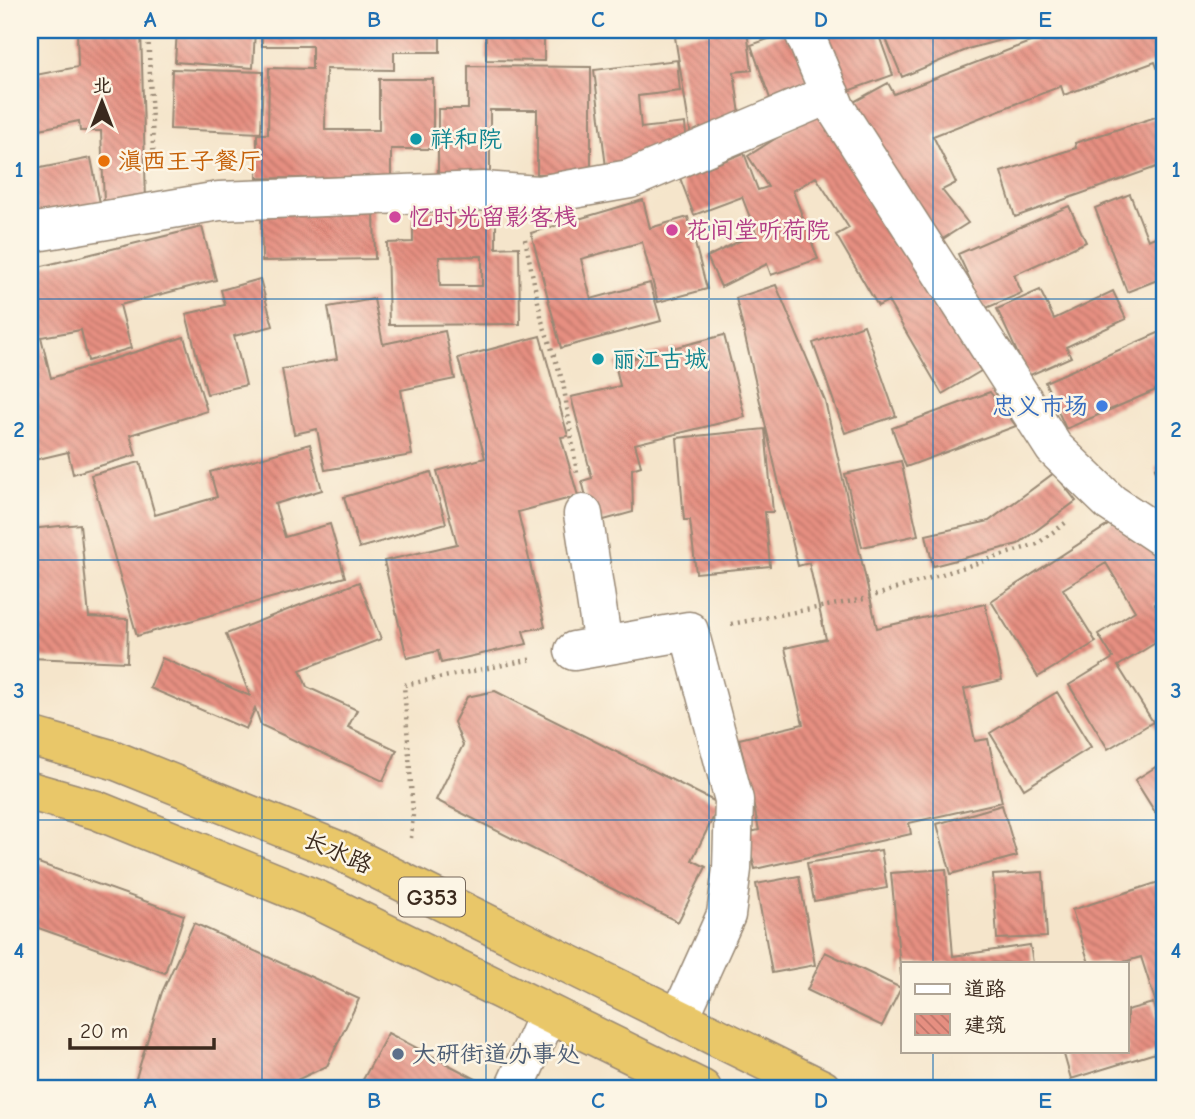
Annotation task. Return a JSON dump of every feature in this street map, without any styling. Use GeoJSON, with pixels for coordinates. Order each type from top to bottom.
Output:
{"type":"FeatureCollection","features":[{"type":"Feature","properties":{"kind":"highway","name":"长水路"},"geometry":{"type":"LineString","coordinates":[[30,736],[114,760],[340,851],[822,1089]]}},
{"type":"Feature","properties":{"kind":"highway","name":"G353"},"geometry":{"type":"LineString","coordinates":[[30,790],[96,810],[318,900],[702,1089]]}},
{"type":"Feature","properties":{"kind":"street"},"geometry":{"type":"LineString","coordinates":[[803,30],[836,109],[1030,415],[1054,448],[1101,495],[1165,539]]}},
{"type":"Feature","properties":{"kind":"street"},"geometry":{"type":"LineString","coordinates":[[30,233],[219,201],[483,191],[539,195],[630,178],[830,94]]}},
{"type":"Feature","properties":{"kind":"street"},"geometry":{"type":"LineString","coordinates":[[583,514],[588,648],[689,631],[734,800],[732,869],[726,915],[679,1018]]}},
{"type":"Feature","properties":{"kind":"street"},"geometry":{"type":"LineString","coordinates":[[514,1089],[548,1014]]}},
{"type":"Feature","properties":{"kind":"path"},"geometry":{"type":"LineString","coordinates":[[148,30],[156,211]]}},
{"type":"Feature","properties":{"kind":"path"},"geometry":{"type":"LineString","coordinates":[[516,194],[542,321],[563,382],[583,514]]}},
{"type":"Feature","properties":{"kind":"path"},"geometry":{"type":"LineString","coordinates":[[689,631],[864,599],[1037,544],[1101,495]]}},
{"type":"Feature","properties":{"kind":"path"},"geometry":{"type":"LineString","coordinates":[[406,884],[414,814],[404,685],[588,648]]}},
{"type":"Feature","properties":{"kind":"building"},"geometry":{"type":"Polygon","coordinates":[[[77,30],[141,30],[146,201],[104,202],[101,131],[80,131],[79,121],[30,131],[30,76],[78,67],[77,30]]]}},
{"type":"Feature","properties":{"kind":"building"},"geometry":{"type":"Polygon","coordinates":[[[177,30],[255,30],[253,68],[175,62],[177,30]]]}},
{"type":"Feature","properties":{"kind":"building"},"geometry":{"type":"Polygon","coordinates":[[[262,30],[440,30],[440,52],[394,52],[394,70],[326,69],[325,130],[379,130],[379,79],[433,79],[433,149],[391,149],[391,179],[257,178],[257,134],[268,134],[269,68],[312,69],[312,46],[262,46],[262,30]]]}},
{"type":"Feature","properties":{"kind":"building"},"geometry":{"type":"Polygon","coordinates":[[[486,30],[544,30],[544,61],[486,60],[486,30]]]}},
{"type":"Feature","properties":{"kind":"building"},"geometry":{"type":"Polygon","coordinates":[[[747,30],[752,70],[734,72],[741,121],[691,137],[675,37],[747,30]]]}},
{"type":"Feature","properties":{"kind":"building"},"geometry":{"type":"Polygon","coordinates":[[[823,30],[877,30],[893,75],[845,92],[823,30]]]}},
{"type":"Feature","properties":{"kind":"building"},"geometry":{"type":"Polygon","coordinates":[[[895,30],[1010,30],[1012,37],[971,48],[902,77],[884,34],[895,30]]]}},
{"type":"Feature","properties":{"kind":"building"},"geometry":{"type":"Polygon","coordinates":[[[1061,30],[1165,30],[1165,89],[1155,62],[1064,95],[1061,86],[933,136],[956,183],[942,190],[968,223],[933,245],[850,104],[888,83],[894,94],[1061,30]]]}},
{"type":"Feature","properties":{"kind":"building"},"geometry":{"type":"Polygon","coordinates":[[[791,31],[812,91],[772,104],[751,45],[791,31]]]}},
{"type":"Feature","properties":{"kind":"building"},"geometry":{"type":"Polygon","coordinates":[[[677,60],[680,91],[638,96],[641,128],[685,123],[687,148],[606,167],[594,70],[677,60]]]}},
{"type":"Feature","properties":{"kind":"building"},"geometry":{"type":"Polygon","coordinates":[[[468,66],[591,67],[591,174],[537,174],[537,110],[490,110],[490,174],[438,174],[438,109],[468,109],[468,66]]]}},
{"type":"Feature","properties":{"kind":"building"},"geometry":{"type":"Polygon","coordinates":[[[172,69],[263,72],[261,133],[170,129],[172,69]]]}},
{"type":"Feature","properties":{"kind":"building"},"geometry":{"type":"Polygon","coordinates":[[[822,109],[885,206],[981,371],[942,394],[888,301],[878,306],[836,235],[849,228],[816,177],[793,191],[818,259],[771,275],[767,264],[721,287],[707,257],[756,233],[742,197],[694,215],[680,178],[744,153],[758,190],[768,187],[748,156],[822,109]]]}},
{"type":"Feature","properties":{"kind":"building"},"geometry":{"type":"Polygon","coordinates":[[[1165,114],[1165,164],[1015,217],[1001,172],[1076,148],[1075,143],[1165,114]]]}},
{"type":"Feature","properties":{"kind":"building"},"geometry":{"type":"Polygon","coordinates":[[[91,158],[100,203],[30,217],[30,170],[91,158]]]}},
{"type":"Feature","properties":{"kind":"building"},"geometry":{"type":"Polygon","coordinates":[[[1130,194],[1148,240],[1165,233],[1165,277],[1127,292],[1095,208],[1130,194]]]}},
{"type":"Feature","properties":{"kind":"building"},"geometry":{"type":"Polygon","coordinates":[[[643,200],[650,228],[688,217],[707,289],[658,302],[642,242],[581,259],[591,299],[650,283],[661,321],[561,348],[531,233],[643,200]]]}},
{"type":"Feature","properties":{"kind":"building"},"geometry":{"type":"Polygon","coordinates":[[[1069,206],[1086,242],[1014,275],[1022,293],[984,309],[958,254],[1069,206]]]}},
{"type":"Feature","properties":{"kind":"building"},"geometry":{"type":"Polygon","coordinates":[[[374,207],[375,259],[262,261],[261,209],[374,207]]]}},
{"type":"Feature","properties":{"kind":"building"},"geometry":{"type":"Polygon","coordinates":[[[496,210],[496,248],[519,247],[520,324],[389,325],[387,243],[413,242],[413,211],[496,210]],[[482,256],[439,257],[440,286],[482,286],[482,256]]]}},
{"type":"Feature","properties":{"kind":"building"},"geometry":{"type":"Polygon","coordinates":[[[202,227],[216,280],[120,305],[131,348],[88,361],[81,330],[41,337],[51,378],[184,337],[207,411],[130,435],[136,455],[73,474],[68,452],[30,461],[30,269],[202,227]]]}},
{"type":"Feature","properties":{"kind":"building"},"geometry":{"type":"Polygon","coordinates":[[[260,279],[273,326],[234,336],[246,385],[207,394],[186,314],[225,305],[221,290],[260,279]]]}},
{"type":"Feature","properties":{"kind":"building"},"geometry":{"type":"Polygon","coordinates":[[[776,285],[825,401],[877,628],[985,604],[1002,680],[964,689],[975,741],[988,739],[1002,802],[909,823],[911,834],[755,869],[746,833],[759,830],[739,739],[803,724],[785,648],[826,639],[809,563],[798,566],[736,298],[776,285]]]}},
{"type":"Feature","properties":{"kind":"building"},"geometry":{"type":"Polygon","coordinates":[[[1040,290],[1054,319],[1113,291],[1126,319],[1066,347],[1071,357],[1028,376],[997,309],[1040,290]]]}},
{"type":"Feature","properties":{"kind":"building"},"geometry":{"type":"Polygon","coordinates":[[[374,299],[383,344],[445,331],[455,379],[401,390],[412,455],[325,470],[317,429],[294,434],[282,369],[337,359],[328,307],[374,299]]]}},
{"type":"Feature","properties":{"kind":"building"},"geometry":{"type":"Polygon","coordinates":[[[864,325],[896,416],[845,433],[813,343],[864,325]]]}},
{"type":"Feature","properties":{"kind":"building"},"geometry":{"type":"Polygon","coordinates":[[[1165,330],[1165,386],[1066,429],[1045,382],[1165,330]]]}},
{"type":"Feature","properties":{"kind":"building"},"geometry":{"type":"Polygon","coordinates":[[[724,335],[745,417],[635,444],[641,466],[632,469],[633,512],[593,523],[582,481],[592,478],[571,397],[620,386],[615,363],[724,335]]]}},
{"type":"Feature","properties":{"kind":"building"},"geometry":{"type":"Polygon","coordinates":[[[540,336],[568,436],[561,437],[578,496],[518,512],[545,627],[523,631],[527,644],[441,663],[438,651],[407,658],[384,561],[457,544],[437,471],[485,458],[458,358],[540,336]]]}},
{"type":"Feature","properties":{"kind":"building"},"geometry":{"type":"Polygon","coordinates":[[[990,392],[1016,426],[906,467],[892,428],[990,392]]]}},
{"type":"Feature","properties":{"kind":"building"},"geometry":{"type":"Polygon","coordinates":[[[765,429],[773,512],[765,512],[770,566],[696,573],[690,520],[684,520],[677,438],[765,429]]]}},
{"type":"Feature","properties":{"kind":"building"},"geometry":{"type":"Polygon","coordinates":[[[310,444],[322,490],[275,504],[285,537],[330,524],[345,577],[137,636],[91,475],[140,462],[155,515],[217,497],[210,472],[310,444]]]}},
{"type":"Feature","properties":{"kind":"building"},"geometry":{"type":"Polygon","coordinates":[[[901,461],[918,535],[862,547],[845,474],[901,461]]]}},
{"type":"Feature","properties":{"kind":"building"},"geometry":{"type":"Polygon","coordinates":[[[1165,463],[1165,492],[1155,468],[1165,463]]]}},
{"type":"Feature","properties":{"kind":"building"},"geometry":{"type":"Polygon","coordinates":[[[431,472],[446,523],[359,548],[344,497],[431,472]]]}},
{"type":"Feature","properties":{"kind":"building"},"geometry":{"type":"Polygon","coordinates":[[[1054,473],[1076,501],[1018,544],[933,566],[926,535],[989,521],[1054,473]]]}},
{"type":"Feature","properties":{"kind":"building"},"geometry":{"type":"Polygon","coordinates":[[[1122,516],[1165,551],[1165,598],[1155,604],[1165,620],[1165,637],[1118,666],[1153,722],[1108,749],[1069,685],[1113,658],[1098,634],[1135,611],[1106,563],[1063,589],[1096,642],[1038,677],[991,601],[1122,516]]]}},
{"type":"Feature","properties":{"kind":"building"},"geometry":{"type":"Polygon","coordinates":[[[80,524],[89,617],[128,619],[127,662],[30,658],[30,529],[80,524]]]}},
{"type":"Feature","properties":{"kind":"building"},"geometry":{"type":"Polygon","coordinates":[[[359,582],[381,639],[300,670],[307,687],[357,710],[348,727],[397,750],[383,781],[261,725],[255,708],[246,729],[150,688],[162,658],[250,696],[226,634],[359,582]]]}},
{"type":"Feature","properties":{"kind":"building"},"geometry":{"type":"Polygon","coordinates":[[[495,691],[720,804],[692,860],[706,867],[678,922],[436,800],[463,745],[454,722],[467,697],[495,691]]]}},
{"type":"Feature","properties":{"kind":"building"},"geometry":{"type":"Polygon","coordinates":[[[1057,692],[1091,747],[1024,789],[990,733],[1057,692]]]}},
{"type":"Feature","properties":{"kind":"building"},"geometry":{"type":"Polygon","coordinates":[[[1165,714],[1165,743],[1153,722],[1165,714]]]}},
{"type":"Feature","properties":{"kind":"building"},"geometry":{"type":"Polygon","coordinates":[[[1165,761],[1165,828],[1135,780],[1165,761]]]}},
{"type":"Feature","properties":{"kind":"building"},"geometry":{"type":"Polygon","coordinates":[[[1002,805],[1017,856],[951,874],[937,824],[1002,805]]]}},
{"type":"Feature","properties":{"kind":"building"},"geometry":{"type":"Polygon","coordinates":[[[881,850],[887,888],[814,901],[807,863],[881,850]]]}},
{"type":"Feature","properties":{"kind":"building"},"geometry":{"type":"Polygon","coordinates":[[[30,860],[184,915],[165,973],[30,925],[30,860]]]}},
{"type":"Feature","properties":{"kind":"building"},"geometry":{"type":"Polygon","coordinates":[[[946,869],[953,956],[1030,945],[1033,962],[901,962],[901,976],[891,873],[946,869]]]}},
{"type":"Feature","properties":{"kind":"building"},"geometry":{"type":"Polygon","coordinates":[[[1043,872],[1047,937],[997,939],[993,875],[1043,872]]]}},
{"type":"Feature","properties":{"kind":"building"},"geometry":{"type":"Polygon","coordinates":[[[799,876],[815,965],[772,973],[756,884],[799,876]]]}},
{"type":"Feature","properties":{"kind":"building"},"geometry":{"type":"Polygon","coordinates":[[[1165,880],[1165,1031],[1141,957],[1124,962],[1089,962],[1072,910],[1165,880]]]}},
{"type":"Feature","properties":{"kind":"building"},"geometry":{"type":"Polygon","coordinates":[[[194,923],[359,999],[327,1066],[282,1087],[268,1089],[133,1088],[162,992],[194,923]]]}},
{"type":"Feature","properties":{"kind":"building"},"geometry":{"type":"Polygon","coordinates":[[[825,952],[901,988],[882,1026],[807,990],[825,952]]]}},
{"type":"Feature","properties":{"kind":"building"},"geometry":{"type":"Polygon","coordinates":[[[1153,1003],[1165,1050],[1071,1079],[1063,1052],[1128,1052],[1128,1010],[1153,1003]]]}},
{"type":"Feature","properties":{"kind":"building","name":"大研街道办事处"},"geometry":{"type":"Polygon","coordinates":[[[388,1033],[495,1089],[358,1089],[388,1033]]]}},
{"type":"Feature","properties":{"kind":"place","name":"祥和院"},"geometry":{"type":"Point","coordinates":[416,139]}},
{"type":"Feature","properties":{"kind":"place","name":"滇西王子餐厅"},"geometry":{"type":"Point","coordinates":[104,161]}},
{"type":"Feature","properties":{"kind":"place","name":"忆时光留影客栈"},"geometry":{"type":"Point","coordinates":[395,217]}},
{"type":"Feature","properties":{"kind":"place","name":"花间堂听荷院"},"geometry":{"type":"Point","coordinates":[672,230]}},
{"type":"Feature","properties":{"kind":"place","name":"丽江古城"},"geometry":{"type":"Point","coordinates":[598,359]}},
{"type":"Feature","properties":{"kind":"place","name":"忠义市场"},"geometry":{"type":"Point","coordinates":[1102,406]}},
{"type":"Feature","properties":{"kind":"place","name":"大研街道办事处"},"geometry":{"type":"Point","coordinates":[398,1054]}}]}
